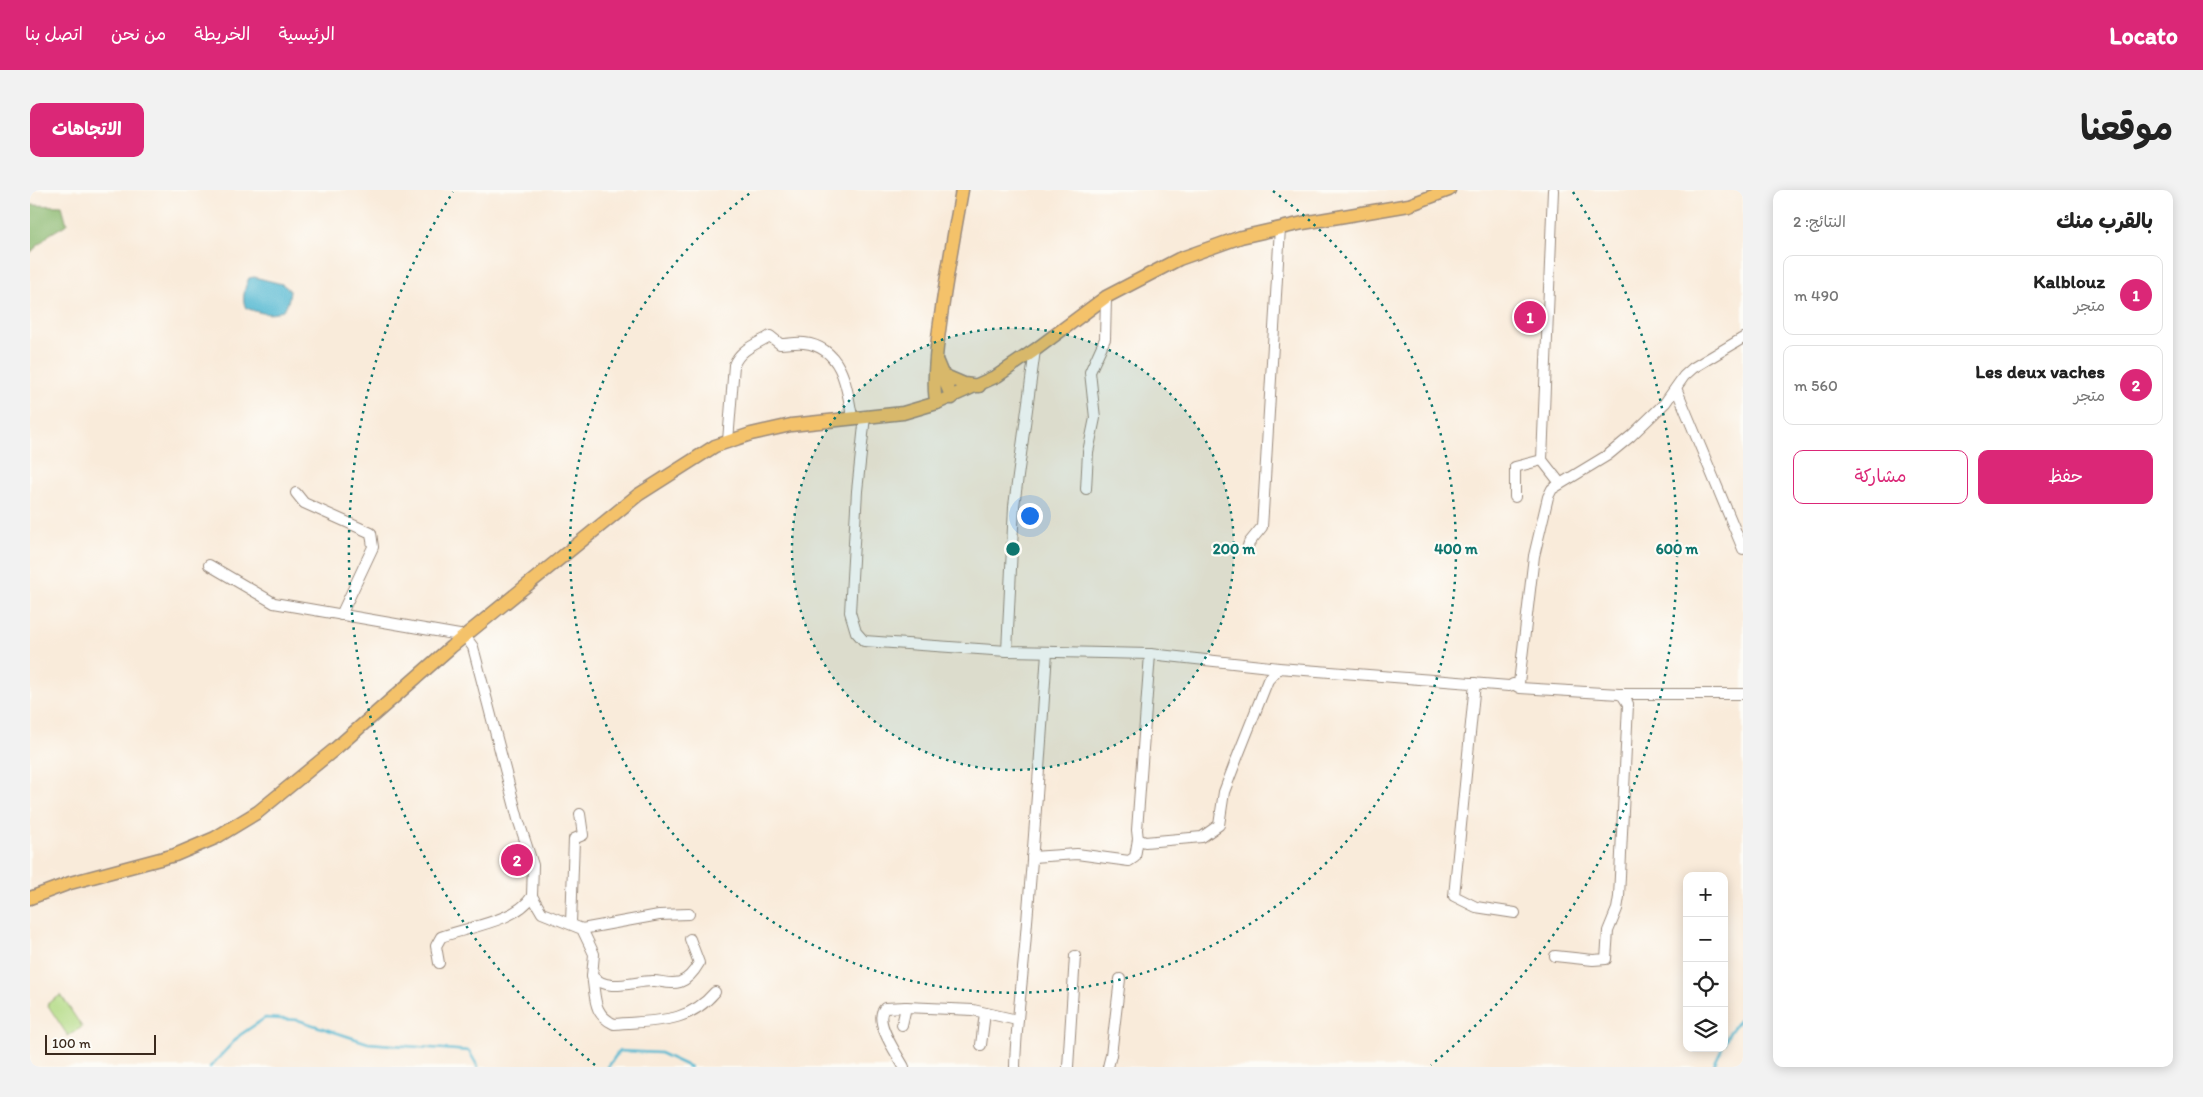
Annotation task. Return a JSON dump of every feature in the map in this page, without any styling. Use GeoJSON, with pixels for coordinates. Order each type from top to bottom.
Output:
{"type":"FeatureCollection","features":[{"type":"Feature","properties":{"kind":"main road"},"geometry":{"type":"LineString","coordinates":[[30,898],[70,883],[175,855],[215,838],[258,812],[465,636],[638,495],[700,454],[728,441],[791,425],[903,413],[938,403],[979,386],[1035,350],[1106,297],[1178,259],[1223,242],[1280,228],[1401,206],[1449,190]]}},
{"type":"Feature","properties":{"kind":"main road"},"geometry":{"type":"LineString","coordinates":[[952,398],[939,377],[936,362],[960,192]]}},
{"type":"Feature","properties":{"kind":"main road"},"geometry":{"type":"LineString","coordinates":[[939,377],[979,386]]}},
{"type":"Feature","properties":{"kind":"main road"},"geometry":{"type":"LineString","coordinates":[[938,403],[934,393],[939,377]]}},
{"type":"Feature","properties":{"kind":"main road"},"geometry":{"type":"LineString","coordinates":[[922,408],[939,377]]}},
{"type":"Feature","properties":{"kind":"street"},"geometry":{"type":"LineString","coordinates":[[1553,190],[1542,460],[1560,483]]}},
{"type":"Feature","properties":{"kind":"street"},"geometry":{"type":"LineString","coordinates":[[1248,546],[1262,527],[1280,228]]}},
{"type":"Feature","properties":{"kind":"street"},"geometry":{"type":"LineString","coordinates":[[1086,489],[1088,452],[1095,418],[1090,372],[1105,339],[1106,297]]}},
{"type":"Feature","properties":{"kind":"street"},"geometry":{"type":"LineString","coordinates":[[728,441],[734,364],[738,357],[748,348],[770,336],[780,344],[804,343],[816,346],[834,359],[845,380],[852,417]]}},
{"type":"Feature","properties":{"kind":"street"},"geometry":{"type":"LineString","coordinates":[[865,416],[857,491],[850,612],[856,632],[864,641],[1007,651],[1150,654],[1279,668],[1475,683],[1513,684],[1519,683],[1534,556],[1543,514],[1552,489],[1608,455],[1665,403],[1684,376],[1693,368],[1743,338]]}},
{"type":"Feature","properties":{"kind":"street"},"geometry":{"type":"LineString","coordinates":[[1007,651],[1014,506],[1035,350]]}},
{"type":"Feature","properties":{"kind":"street"},"geometry":{"type":"LineString","coordinates":[[1676,388],[1743,549]]}},
{"type":"Feature","properties":{"kind":"street"},"geometry":{"type":"LineString","coordinates":[[1515,497],[1515,467],[1542,460]]}},
{"type":"Feature","properties":{"kind":"street"},"geometry":{"type":"LineString","coordinates":[[296,493],[304,503],[371,533],[373,547],[341,615]]}},
{"type":"Feature","properties":{"kind":"street"},"geometry":{"type":"LineString","coordinates":[[209,565],[274,603],[465,636],[473,647],[518,819],[533,865],[532,896],[542,912],[582,929],[659,915],[688,914]]}},
{"type":"Feature","properties":{"kind":"street"},"geometry":{"type":"LineString","coordinates":[[1015,1067],[1017,1020],[1024,961],[1047,652]]}},
{"type":"Feature","properties":{"kind":"street"},"geometry":{"type":"LineString","coordinates":[[1032,857],[1078,854],[1129,860],[1134,857],[1138,839],[1150,654]]}},
{"type":"Feature","properties":{"kind":"street"},"geometry":{"type":"LineString","coordinates":[[1138,839],[1145,842],[1202,837],[1219,825],[1224,792],[1236,758],[1268,680],[1279,668]]}},
{"type":"Feature","properties":{"kind":"street"},"geometry":{"type":"LineString","coordinates":[[1475,683],[1454,896],[1476,906],[1515,913]]}},
{"type":"Feature","properties":{"kind":"street"},"geometry":{"type":"LineString","coordinates":[[1513,684],[1520,688],[1618,694],[1743,694]]}},
{"type":"Feature","properties":{"kind":"street"},"geometry":{"type":"LineString","coordinates":[[1555,956],[1593,960],[1606,959],[1608,931],[1617,909],[1619,897],[1628,731],[1628,704],[1623,696],[1618,694]]}},
{"type":"Feature","properties":{"kind":"street"},"geometry":{"type":"LineString","coordinates":[[571,924],[574,839],[583,835],[580,814]]}},
{"type":"Feature","properties":{"kind":"street"},"geometry":{"type":"LineString","coordinates":[[439,963],[436,946],[441,937],[504,917],[518,910],[532,896]]}},
{"type":"Feature","properties":{"kind":"street"},"geometry":{"type":"LineString","coordinates":[[582,929],[594,954],[592,976],[594,1004],[606,1021],[614,1024],[675,1018],[690,1014],[706,1003],[715,992]]}},
{"type":"Feature","properties":{"kind":"street"},"geometry":{"type":"LineString","coordinates":[[592,976],[598,982],[616,986],[653,981],[670,984],[682,981],[693,972],[699,963],[690,939]]}},
{"type":"Feature","properties":{"kind":"street"},"geometry":{"type":"LineString","coordinates":[[1068,1067],[1074,956]]}},
{"type":"Feature","properties":{"kind":"street"},"geometry":{"type":"LineString","coordinates":[[1108,1067],[1112,1055],[1120,979]]}},
{"type":"Feature","properties":{"kind":"street"},"geometry":{"type":"LineString","coordinates":[[902,1025],[906,1007]]}},
{"type":"Feature","properties":{"kind":"street"},"geometry":{"type":"LineString","coordinates":[[904,1067],[882,1027],[881,1017],[885,1008],[973,1010],[1017,1020]]}},
{"type":"Feature","properties":{"kind":"street"},"geometry":{"type":"LineString","coordinates":[[981,1045],[985,1013]]}},
{"type":"Feature","properties":{"kind":"green space"},"geometry":{"type":"Polygon","coordinates":[[[30,205],[62,206],[67,224],[50,234],[30,253],[30,205]]]}},
{"type":"Feature","properties":{"kind":"green space"},"geometry":{"type":"Polygon","coordinates":[[[61,995],[82,1027],[68,1036],[47,1004],[61,995]]]}},
{"type":"Feature","properties":{"kind":"water"},"geometry":{"type":"Polygon","coordinates":[[[254,277],[282,284],[290,290],[286,307],[281,311],[269,314],[246,308],[244,301],[245,289],[249,278],[254,277]]]}},
{"type":"Feature","properties":{"kind":"waterway"},"geometry":{"type":"LineString","coordinates":[[1728,1035],[1743,1015]]}},
{"type":"Feature","properties":{"kind":"waterway"},"geometry":{"type":"LineString","coordinates":[[210,1067],[240,1035],[265,1018],[298,1020],[368,1043],[469,1051],[478,1067]]}},
{"type":"Feature","properties":{"kind":"waterway"},"geometry":{"type":"LineString","coordinates":[[608,1067],[619,1051],[660,1053],[690,1067]]}},
{"type":"Feature","properties":{"kind":"waterway"},"geometry":{"type":"LineString","coordinates":[[1713,1067],[1720,1052]]}},
{"type":"Feature","properties":{"kind":"place","name":"Kalblouz"},"geometry":{"type":"Point","coordinates":[1530,317]}},
{"type":"Feature","properties":{"kind":"place","name":"Les deux vaches"},"geometry":{"type":"Point","coordinates":[517,860]}}]}
